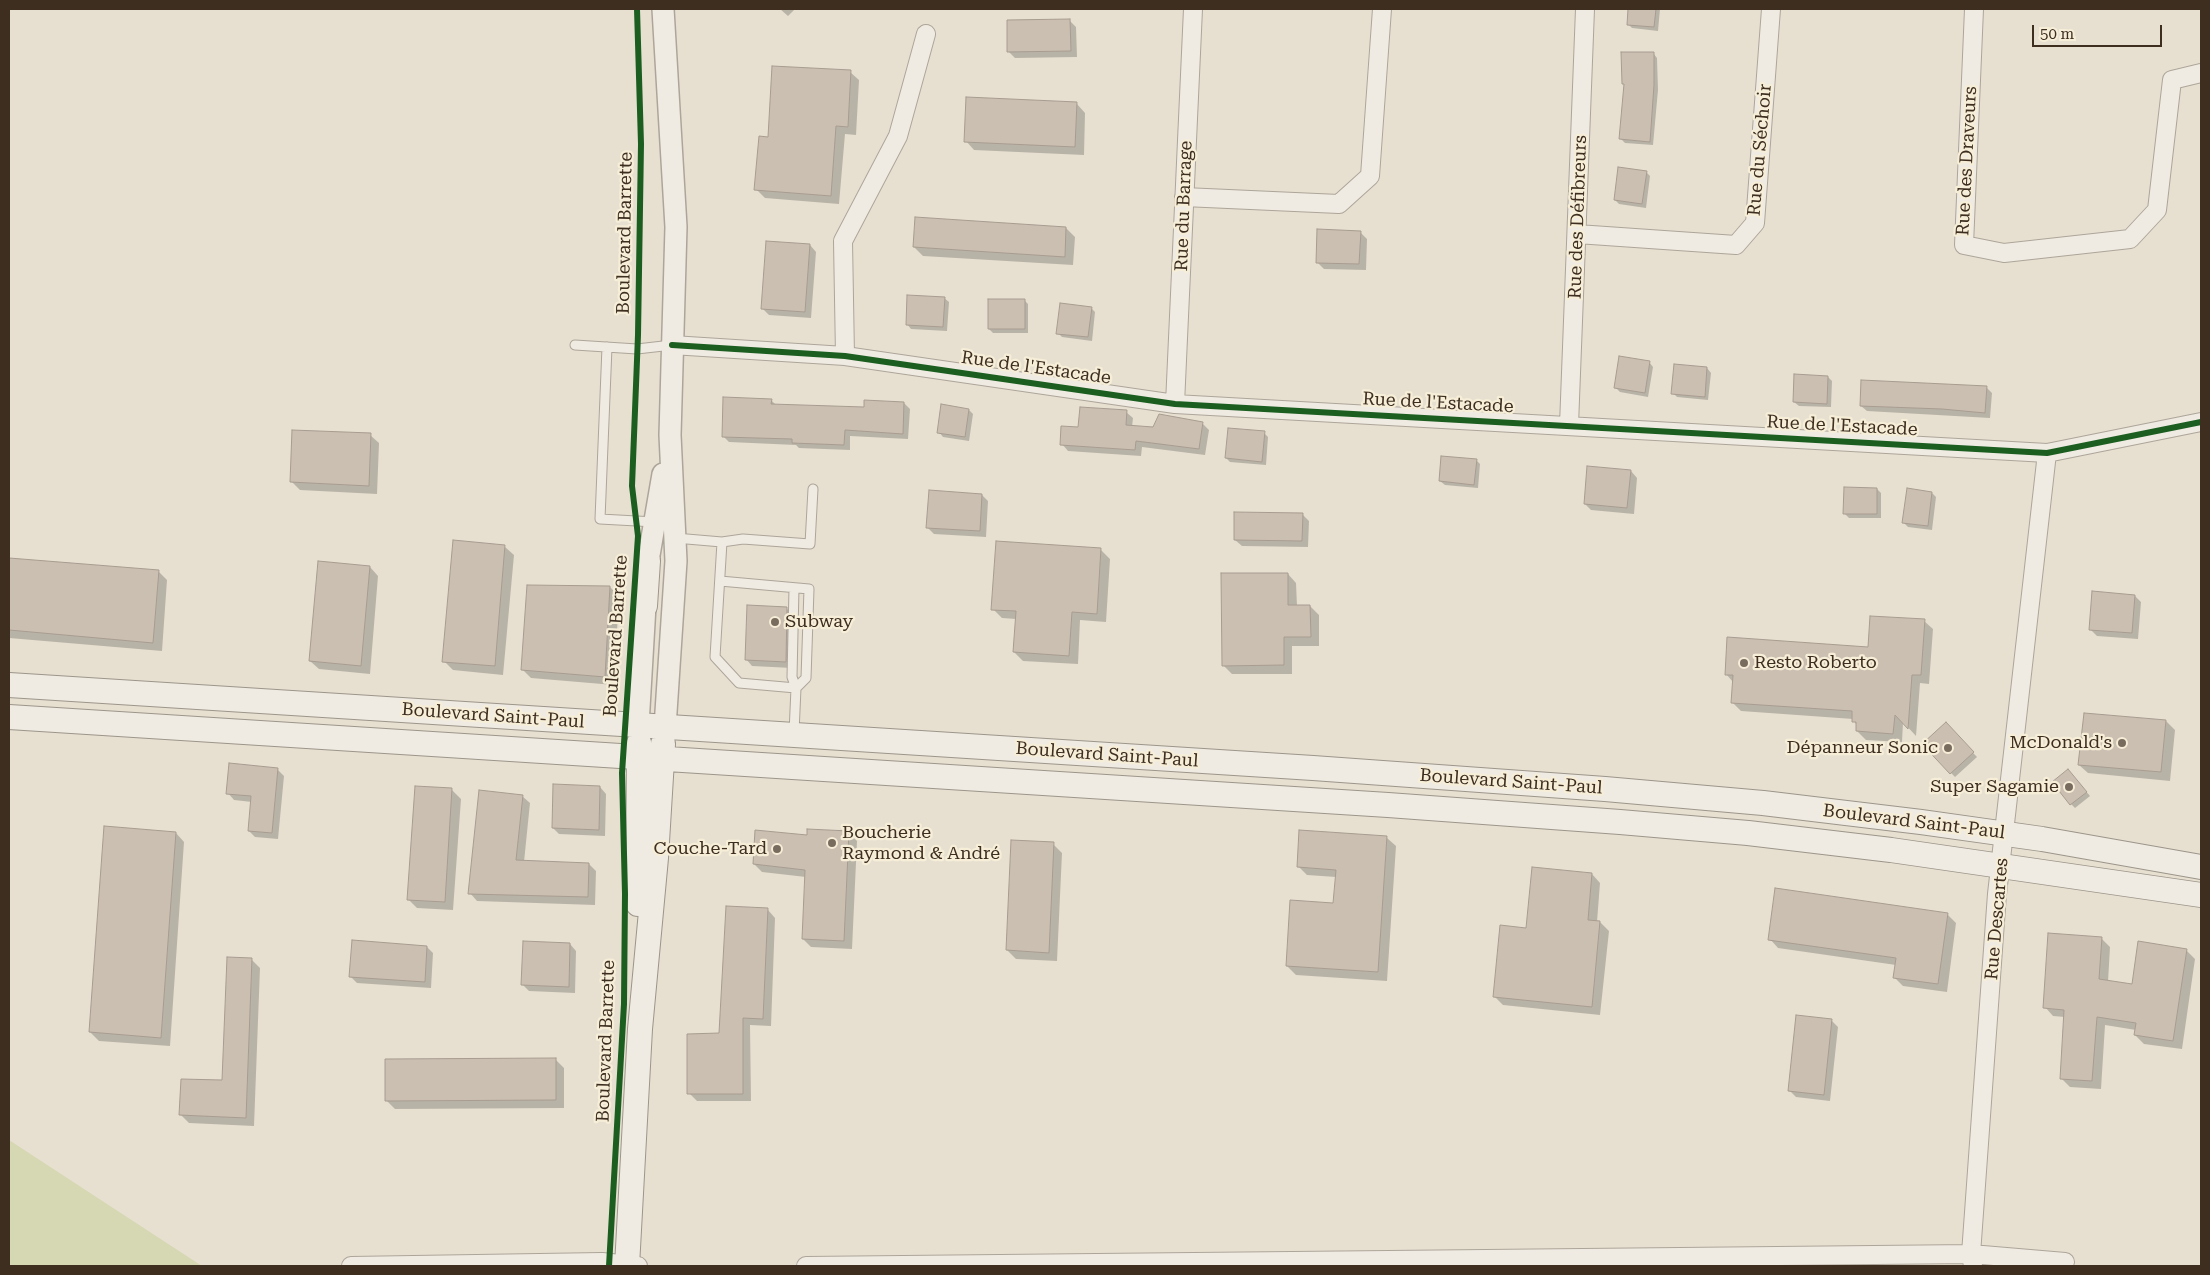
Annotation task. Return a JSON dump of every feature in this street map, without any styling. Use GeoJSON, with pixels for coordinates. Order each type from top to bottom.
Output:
{"type":"FeatureCollection","features":[{"type":"Feature","properties":{"kind":"main road","name":"Boulevard Barrette"},"geometry":{"type":"LineString","coordinates":[[645,606],[648,561]]}},
{"type":"Feature","properties":{"kind":"main road","name":"Boulevard Saint-Paul"},"geometry":{"type":"LineString","coordinates":[[9,685],[794,734],[1615,789],[1763,803],[1921,822],[2201,867]]}},
{"type":"Feature","properties":{"kind":"main road","name":"Boulevard Saint-Paul"},"geometry":{"type":"LineString","coordinates":[[9,717],[1388,805],[1620,822],[1820,841],[2201,895]]}},
{"type":"Feature","properties":{"kind":"main road","name":"Boulevard Barrette"},"geometry":{"type":"LineString","coordinates":[[638,725],[650,759]]}},
{"type":"Feature","properties":{"kind":"main road","name":"Boulevard Barrette"},"geometry":{"type":"LineString","coordinates":[[631,1266],[640,1029],[638,842],[650,759],[666,726]]}},
{"type":"Feature","properties":{"kind":"street","name":"Boulevard Barrette"},"geometry":{"type":"LineString","coordinates":[[663,9],[676,227],[670,435],[676,561],[666,726]]}},
{"type":"Feature","properties":{"kind":"street","name":"Rue du Barrage"},"geometry":{"type":"LineString","coordinates":[[1176,404],[1192,9]]}},
{"type":"Feature","properties":{"kind":"street"},"geometry":{"type":"LineString","coordinates":[[1184,197],[1339,204],[1370,176],[1382,9]]}},
{"type":"Feature","properties":{"kind":"street","name":"Rue des Défibreurs"},"geometry":{"type":"LineString","coordinates":[[1569,425],[1586,9]]}},
{"type":"Feature","properties":{"kind":"street","name":"Rue du Séchoir"},"geometry":{"type":"LineString","coordinates":[[1577,234],[1736,245],[1743,238],[1755,223],[1771,9]]}},
{"type":"Feature","properties":{"kind":"street","name":"Rue des Draveurs"},"geometry":{"type":"LineString","coordinates":[[1974,9],[1964,245],[2004,253],[2130,239],[2157,210],[2172,80],[2201,73]]}},
{"type":"Feature","properties":{"kind":"street"},"geometry":{"type":"LineString","coordinates":[[845,356],[843,241],[898,136],[926,34]]}},
{"type":"Feature","properties":{"kind":"street","name":"Rue de l'Estacade"},"geometry":{"type":"LineString","coordinates":[[672,345],[845,356],[1176,404],[2047,453],[2201,422]]}},
{"type":"Feature","properties":{"kind":"street","name":"Boulevard Barrette"},"geometry":{"type":"LineString","coordinates":[[648,561],[670,435]]}},
{"type":"Feature","properties":{"kind":"street","name":"Rue Descartes"},"geometry":{"type":"LineString","coordinates":[[1972,1260],[2001,866],[2047,453]]}},
{"type":"Feature","properties":{"kind":"street","name":"Boulevard Barrette"},"geometry":{"type":"LineString","coordinates":[[638,725],[645,606]]}},
{"type":"Feature","properties":{"kind":"street"},"geometry":{"type":"LineString","coordinates":[[806,1266],[1972,1260],[2064,1262]]}},
{"type":"Feature","properties":{"kind":"street"},"geometry":{"type":"LineString","coordinates":[[352,1266],[602,1262],[631,1266]]}},
{"type":"Feature","properties":{"kind":"lane"},"geometry":{"type":"LineString","coordinates":[[575,345],[638,349],[672,345]]}},
{"type":"Feature","properties":{"kind":"lane"},"geometry":{"type":"LineString","coordinates":[[607,347],[600,519],[655,522],[675,538],[722,542],[742,539],[810,544],[813,489]]}},
{"type":"Feature","properties":{"kind":"lane"},"geometry":{"type":"LineString","coordinates":[[722,542],[715,657],[739,683],[796,688]]}},
{"type":"Feature","properties":{"kind":"lane"},"geometry":{"type":"LineString","coordinates":[[720,581],[809,589],[806,678],[796,688]]}},
{"type":"Feature","properties":{"kind":"lane"},"geometry":{"type":"LineString","coordinates":[[794,588],[792,676],[796,688],[794,734]]}},
{"type":"Feature","properties":{"kind":"green space"},"geometry":{"type":"Polygon","coordinates":[[[9,1140],[202,1266],[9,1266],[9,1140]]]}},
{"type":"Feature","properties":{"kind":"building"},"geometry":{"type":"Polygon","coordinates":[[[1628,9],[1656,9],[1654,27],[1627,25],[1628,9]]]}},
{"type":"Feature","properties":{"kind":"building"},"geometry":{"type":"Polygon","coordinates":[[[1070,19],[1071,51],[1007,52],[1007,20],[1070,19]]]}},
{"type":"Feature","properties":{"kind":"building"},"geometry":{"type":"Polygon","coordinates":[[[1621,52],[1654,52],[1650,142],[1619,139],[1624,84],[1622,84],[1621,52]]]}},
{"type":"Feature","properties":{"kind":"building"},"geometry":{"type":"Polygon","coordinates":[[[772,66],[851,70],[848,127],[836,126],[831,196],[754,190],[759,136],[768,137],[772,66]]]}},
{"type":"Feature","properties":{"kind":"building"},"geometry":{"type":"Polygon","coordinates":[[[966,97],[1077,102],[1075,147],[964,142],[966,97]]]}},
{"type":"Feature","properties":{"kind":"building"},"geometry":{"type":"Polygon","coordinates":[[[1618,167],[1647,171],[1642,204],[1614,200],[1618,167]]]}},
{"type":"Feature","properties":{"kind":"building"},"geometry":{"type":"Polygon","coordinates":[[[915,217],[1066,227],[1065,257],[913,247],[915,217]]]}},
{"type":"Feature","properties":{"kind":"building"},"geometry":{"type":"Polygon","coordinates":[[[1317,229],[1361,231],[1359,264],[1316,263],[1317,229]]]}},
{"type":"Feature","properties":{"kind":"building"},"geometry":{"type":"Polygon","coordinates":[[[766,241],[810,244],[805,312],[761,309],[766,241]]]}},
{"type":"Feature","properties":{"kind":"building"},"geometry":{"type":"Polygon","coordinates":[[[907,295],[945,297],[943,327],[906,325],[907,295]]]}},
{"type":"Feature","properties":{"kind":"building"},"geometry":{"type":"Polygon","coordinates":[[[988,299],[1025,299],[1025,329],[988,329],[988,299]]]}},
{"type":"Feature","properties":{"kind":"building"},"geometry":{"type":"Polygon","coordinates":[[[1060,303],[1092,307],[1088,337],[1056,334],[1060,303]]]}},
{"type":"Feature","properties":{"kind":"building"},"geometry":{"type":"Polygon","coordinates":[[[1619,356],[1650,361],[1645,393],[1614,388],[1619,356]]]}},
{"type":"Feature","properties":{"kind":"building"},"geometry":{"type":"Polygon","coordinates":[[[1674,364],[1707,367],[1705,397],[1671,394],[1674,364]]]}},
{"type":"Feature","properties":{"kind":"building"},"geometry":{"type":"Polygon","coordinates":[[[1794,374],[1828,376],[1827,404],[1793,402],[1794,374]]]}},
{"type":"Feature","properties":{"kind":"building"},"geometry":{"type":"Polygon","coordinates":[[[1861,380],[1987,386],[1985,413],[1942,409],[1860,406],[1861,380]]]}},
{"type":"Feature","properties":{"kind":"building"},"geometry":{"type":"Polygon","coordinates":[[[723,397],[772,399],[771,404],[864,407],[864,400],[904,402],[903,434],[845,430],[844,445],[792,443],[792,439],[722,437],[723,397]]]}},
{"type":"Feature","properties":{"kind":"building"},"geometry":{"type":"Polygon","coordinates":[[[941,404],[969,409],[965,437],[937,433],[941,404]]]}},
{"type":"Feature","properties":{"kind":"building"},"geometry":{"type":"Polygon","coordinates":[[[1080,407],[1127,410],[1126,425],[1153,427],[1159,414],[1203,422],[1199,449],[1136,441],[1135,450],[1060,445],[1061,426],[1078,427],[1080,407]]]}},
{"type":"Feature","properties":{"kind":"building"},"geometry":{"type":"Polygon","coordinates":[[[1228,428],[1265,431],[1262,462],[1225,458],[1228,428]]]}},
{"type":"Feature","properties":{"kind":"building"},"geometry":{"type":"Polygon","coordinates":[[[292,430],[371,433],[369,486],[290,482],[292,430]]]}},
{"type":"Feature","properties":{"kind":"building"},"geometry":{"type":"Polygon","coordinates":[[[1441,456],[1477,459],[1474,485],[1439,481],[1441,456]]]}},
{"type":"Feature","properties":{"kind":"building"},"geometry":{"type":"Polygon","coordinates":[[[1587,466],[1631,470],[1627,508],[1584,504],[1587,466]]]}},
{"type":"Feature","properties":{"kind":"building"},"geometry":{"type":"Polygon","coordinates":[[[1844,487],[1877,488],[1877,514],[1843,514],[1844,487]]]}},
{"type":"Feature","properties":{"kind":"building"},"geometry":{"type":"Polygon","coordinates":[[[1907,488],[1932,492],[1928,526],[1902,523],[1907,488]]]}},
{"type":"Feature","properties":{"kind":"building"},"geometry":{"type":"Polygon","coordinates":[[[929,490],[982,494],[980,531],[926,528],[929,490]]]}},
{"type":"Feature","properties":{"kind":"building"},"geometry":{"type":"Polygon","coordinates":[[[1234,512],[1303,513],[1302,541],[1234,540],[1234,512]]]}},
{"type":"Feature","properties":{"kind":"building"},"geometry":{"type":"Polygon","coordinates":[[[453,540],[505,545],[495,666],[442,662],[453,540]]]}},
{"type":"Feature","properties":{"kind":"building"},"geometry":{"type":"Polygon","coordinates":[[[996,541],[1101,548],[1097,614],[1072,612],[1069,656],[1013,652],[1016,611],[991,610],[996,541]]]}},
{"type":"Feature","properties":{"kind":"building"},"geometry":{"type":"Polygon","coordinates":[[[9,558],[159,570],[153,643],[9,630],[9,558]]]}},
{"type":"Feature","properties":{"kind":"building"},"geometry":{"type":"Polygon","coordinates":[[[318,561],[370,566],[361,666],[309,661],[318,561]]]}},
{"type":"Feature","properties":{"kind":"building"},"geometry":{"type":"Polygon","coordinates":[[[1221,573],[1288,573],[1288,605],[1310,605],[1311,637],[1284,637],[1284,665],[1222,666],[1221,573]]]}},
{"type":"Feature","properties":{"kind":"building"},"geometry":{"type":"Polygon","coordinates":[[[527,585],[610,586],[605,677],[521,670],[527,585]]]}},
{"type":"Feature","properties":{"kind":"building"},"geometry":{"type":"Polygon","coordinates":[[[2092,591],[2135,595],[2132,633],[2089,630],[2092,591]]]}},
{"type":"Feature","properties":{"kind":"building"},"geometry":{"type":"Polygon","coordinates":[[[747,605],[787,607],[786,662],[745,660],[747,605]]]}},
{"type":"Feature","properties":{"kind":"building"},"geometry":{"type":"Polygon","coordinates":[[[1870,616],[1925,619],[1921,675],[1912,675],[1908,729],[1895,715],[1893,734],[1856,731],[1856,722],[1852,722],[1852,711],[1731,703],[1733,675],[1725,675],[1727,637],[1868,647],[1870,616]]]}},
{"type":"Feature","properties":{"kind":"building","name":"McDonald's"},"geometry":{"type":"Polygon","coordinates":[[[2084,713],[2166,720],[2161,772],[2078,765],[2084,713]]]}},
{"type":"Feature","properties":{"kind":"building","name":"Dépanneur Sonic"},"geometry":{"type":"Polygon","coordinates":[[[1946,722],[1974,752],[1950,774],[1922,744],[1946,722]]]}},
{"type":"Feature","properties":{"kind":"building"},"geometry":{"type":"Polygon","coordinates":[[[229,763],[278,768],[272,833],[248,831],[251,796],[226,794],[229,763]]]}},
{"type":"Feature","properties":{"kind":"building","name":"Super Sagamie"},"geometry":{"type":"Polygon","coordinates":[[[2068,769],[2087,792],[2070,805],[2052,782],[2068,769]]]}},
{"type":"Feature","properties":{"kind":"building"},"geometry":{"type":"Polygon","coordinates":[[[553,784],[600,786],[599,830],[552,828],[553,784]]]}},
{"type":"Feature","properties":{"kind":"building"},"geometry":{"type":"Polygon","coordinates":[[[415,786],[452,788],[445,902],[407,900],[415,786]]]}},
{"type":"Feature","properties":{"kind":"building"},"geometry":{"type":"Polygon","coordinates":[[[479,790],[523,795],[516,860],[589,863],[588,897],[468,894],[479,790]]]}},
{"type":"Feature","properties":{"kind":"building"},"geometry":{"type":"Polygon","coordinates":[[[104,826],[176,832],[161,1038],[89,1032],[104,826]]]}},
{"type":"Feature","properties":{"kind":"building"},"geometry":{"type":"Polygon","coordinates":[[[807,829],[849,831],[844,941],[802,939],[805,870],[753,864],[755,830],[807,835],[807,829]]]}},
{"type":"Feature","properties":{"kind":"building"},"geometry":{"type":"Polygon","coordinates":[[[1299,830],[1387,836],[1378,972],[1286,966],[1290,900],[1333,903],[1336,870],[1297,867],[1299,830]]]}},
{"type":"Feature","properties":{"kind":"building"},"geometry":{"type":"Polygon","coordinates":[[[1011,840],[1054,842],[1049,953],[1006,950],[1011,840]]]}},
{"type":"Feature","properties":{"kind":"building"},"geometry":{"type":"Polygon","coordinates":[[[1532,867],[1592,873],[1588,920],[1600,921],[1592,1007],[1493,997],[1500,925],[1526,928],[1532,867]]]}},
{"type":"Feature","properties":{"kind":"building"},"geometry":{"type":"Polygon","coordinates":[[[1775,888],[1948,913],[1938,984],[1893,978],[1896,958],[1768,940],[1775,888]]]}},
{"type":"Feature","properties":{"kind":"building"},"geometry":{"type":"Polygon","coordinates":[[[726,906],[768,908],[763,1019],[743,1018],[743,1094],[687,1094],[687,1034],[719,1033],[726,906]]]}},
{"type":"Feature","properties":{"kind":"building"},"geometry":{"type":"Polygon","coordinates":[[[2048,933],[2102,937],[2099,979],[2132,984],[2138,941],[2187,949],[2173,1041],[2134,1035],[2136,1023],[2097,1017],[2092,1081],[2060,1079],[2064,1010],[2043,1008],[2048,933]]]}},
{"type":"Feature","properties":{"kind":"building"},"geometry":{"type":"Polygon","coordinates":[[[352,940],[427,946],[425,982],[349,977],[352,940]]]}},
{"type":"Feature","properties":{"kind":"building"},"geometry":{"type":"Polygon","coordinates":[[[523,941],[570,943],[569,987],[521,985],[523,941]]]}},
{"type":"Feature","properties":{"kind":"building"},"geometry":{"type":"Polygon","coordinates":[[[227,957],[252,958],[246,1118],[179,1115],[181,1079],[222,1080],[227,957]]]}},
{"type":"Feature","properties":{"kind":"building"},"geometry":{"type":"Polygon","coordinates":[[[1796,1015],[1832,1019],[1824,1095],[1788,1091],[1796,1015]]]}},
{"type":"Feature","properties":{"kind":"building"},"geometry":{"type":"Polygon","coordinates":[[[556,1058],[556,1100],[385,1101],[385,1059],[556,1058]]]}},
{"type":"Feature","properties":{"kind":"cycle path"},"geometry":{"type":"LineString","coordinates":[[609,1266],[624,1004],[625,894],[622,773],[638,536],[632,486],[638,335],[641,144],[637,9]]}},
{"type":"Feature","properties":{"kind":"cycle path"},"geometry":{"type":"LineString","coordinates":[[672,345],[845,356],[1175,404],[2047,453],[2201,422]]}},
{"type":"Feature","properties":{"kind":"place","name":"Subway"},"geometry":{"type":"Point","coordinates":[775,622]}},
{"type":"Feature","properties":{"kind":"place","name":"Resto Roberto"},"geometry":{"type":"Point","coordinates":[1744,663]}},
{"type":"Feature","properties":{"kind":"place","name":"McDonald's"},"geometry":{"type":"Point","coordinates":[2122,743]}},
{"type":"Feature","properties":{"kind":"place","name":"Dépanneur Sonic"},"geometry":{"type":"Point","coordinates":[1948,748]}},
{"type":"Feature","properties":{"kind":"place","name":"Super Sagamie"},"geometry":{"type":"Point","coordinates":[2069,787]}},
{"type":"Feature","properties":{"kind":"place","name":"Boucherie Raymond & André"},"geometry":{"type":"Point","coordinates":[832,843]}},
{"type":"Feature","properties":{"kind":"place","name":"Couche-Tard"},"geometry":{"type":"Point","coordinates":[777,849]}}]}
